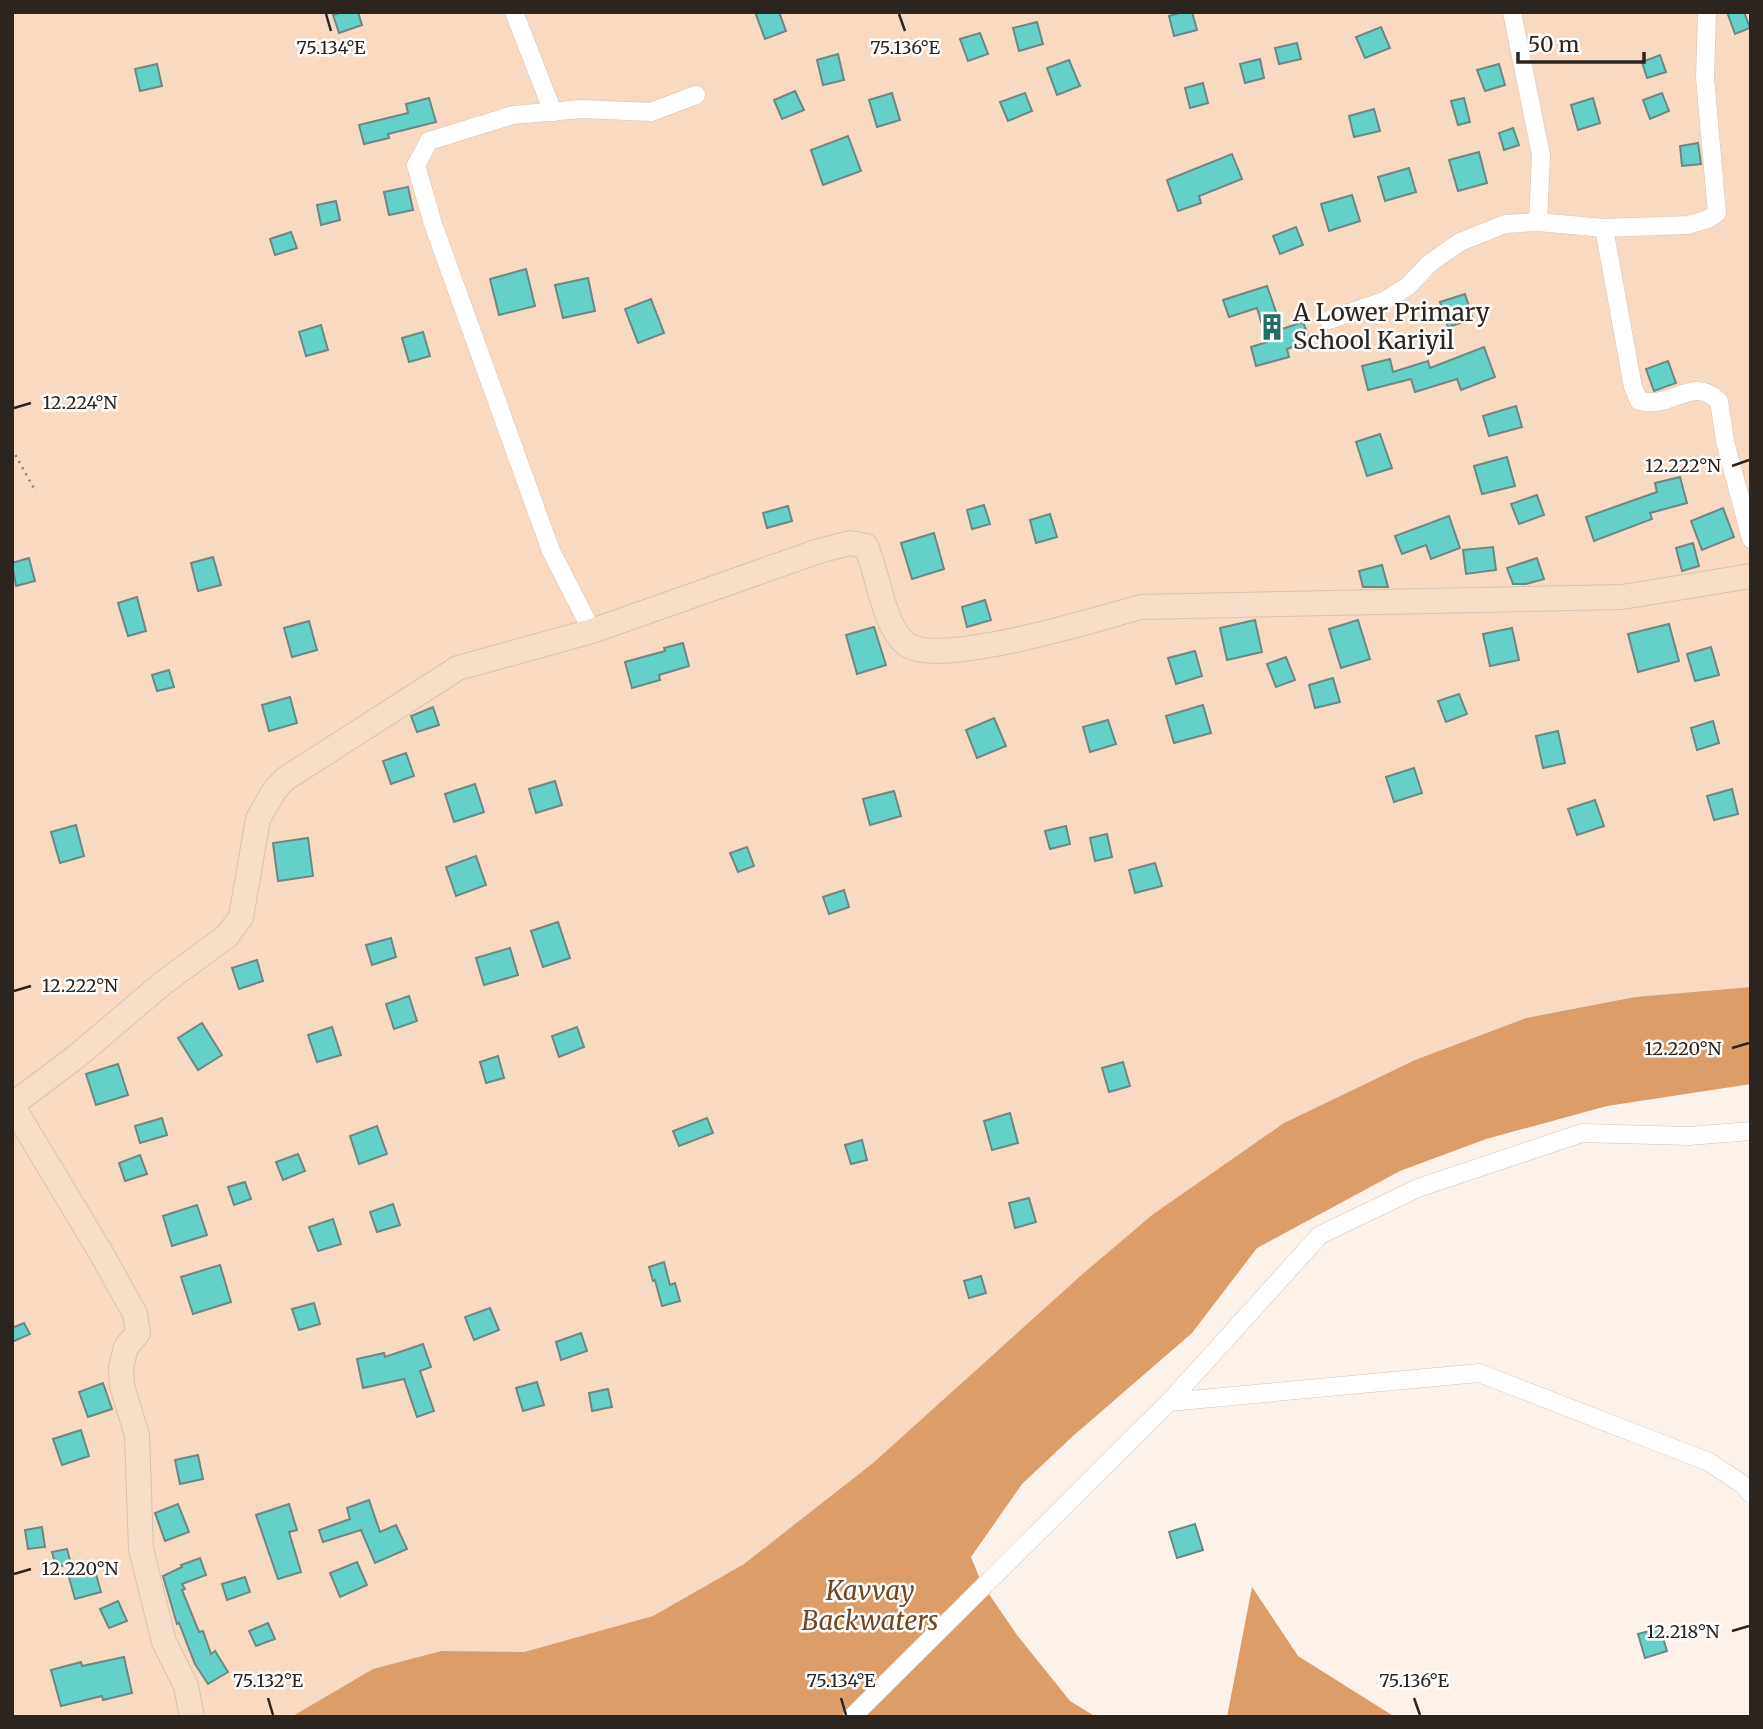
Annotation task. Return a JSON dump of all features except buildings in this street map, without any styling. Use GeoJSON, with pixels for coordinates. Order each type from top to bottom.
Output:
{"type":"FeatureCollection","features":[{"type":"Feature","properties":{"kind":"street"},"geometry":{"type":"LineString","coordinates":[[514,12],[553,112]]}},
{"type":"Feature","properties":{"kind":"street"},"geometry":{"type":"LineString","coordinates":[[1512,12],[1541,155],[1538,222]]}},
{"type":"Feature","properties":{"kind":"street"},"geometry":{"type":"LineString","coordinates":[[1329,320],[1384,301],[1407,287],[1430,263],[1460,242],[1505,224],[1538,222],[1604,228],[1688,225],[1709,219],[1717,213],[1705,78],[1707,12]]}},
{"type":"Feature","properties":{"kind":"street"},"geometry":{"type":"LineString","coordinates":[[592,631],[551,551],[433,224],[416,165],[429,141],[513,115],[582,109],[651,112],[696,95]]}},
{"type":"Feature","properties":{"kind":"street"},"geometry":{"type":"LineString","coordinates":[[1604,228],[1633,387],[1639,401],[1654,403],[1693,390],[1710,393],[1719,401],[1725,441],[1751,539]]}},
{"type":"Feature","properties":{"kind":"street"},"geometry":{"type":"LineString","coordinates":[[192,1717],[186,1686],[163,1642],[141,1549],[137,1435],[122,1386],[121,1367],[126,1347],[138,1333],[135,1314],[12,1105],[77,1056],[163,983],[227,936],[241,917],[258,820],[285,779],[458,668],[592,631],[819,551],[850,543],[866,546],[895,630],[907,645],[921,649],[966,650],[1141,607],[1622,597],[1751,576]]}},
{"type":"Feature","properties":{"kind":"street"},"geometry":{"type":"LineString","coordinates":[[852,1717],[1169,1402],[1320,1235],[1418,1188],[1582,1133],[1689,1136],[1751,1130]]}},
{"type":"Feature","properties":{"kind":"street"},"geometry":{"type":"LineString","coordinates":[[1169,1402],[1479,1373],[1709,1462],[1742,1484],[1751,1494]]}},
{"type":"Feature","properties":{"kind":"path"},"geometry":{"type":"LineString","coordinates":[[12,449],[36,492]]}},
{"type":"Feature","properties":{"kind":"shaded area"},"geometry":{"type":"Polygon","coordinates":[[[12,12],[1751,12],[1751,987],[1635,997],[1526,1018],[1415,1060],[1284,1123],[1152,1215],[873,1463],[744,1564],[653,1616],[524,1652],[441,1651],[373,1669],[291,1717],[12,1717],[12,12]]]}},
{"type":"Feature","properties":{"kind":"water","name":"Kavvay Backwaters"},"geometry":{"type":"Polygon","coordinates":[[[1751,987],[1751,1084],[1607,1106],[1486,1139],[1400,1171],[1257,1248],[1192,1333],[1022,1484],[971,1557],[982,1584],[1017,1635],[1070,1701],[1096,1717],[291,1717],[373,1669],[441,1651],[524,1652],[653,1616],[744,1564],[873,1463],[1152,1215],[1284,1123],[1415,1060],[1526,1018],[1635,997],[1751,987]]]}},
{"type":"Feature","properties":{"kind":"water"},"geometry":{"type":"Polygon","coordinates":[[[1252,1587],[1298,1656],[1395,1717],[1227,1717],[1252,1587]]]}},
{"type":"Feature","properties":{"kind":"place","name":"A Lower Primary School Kariyil"},"geometry":{"type":"Point","coordinates":[1272,327]}}]}
